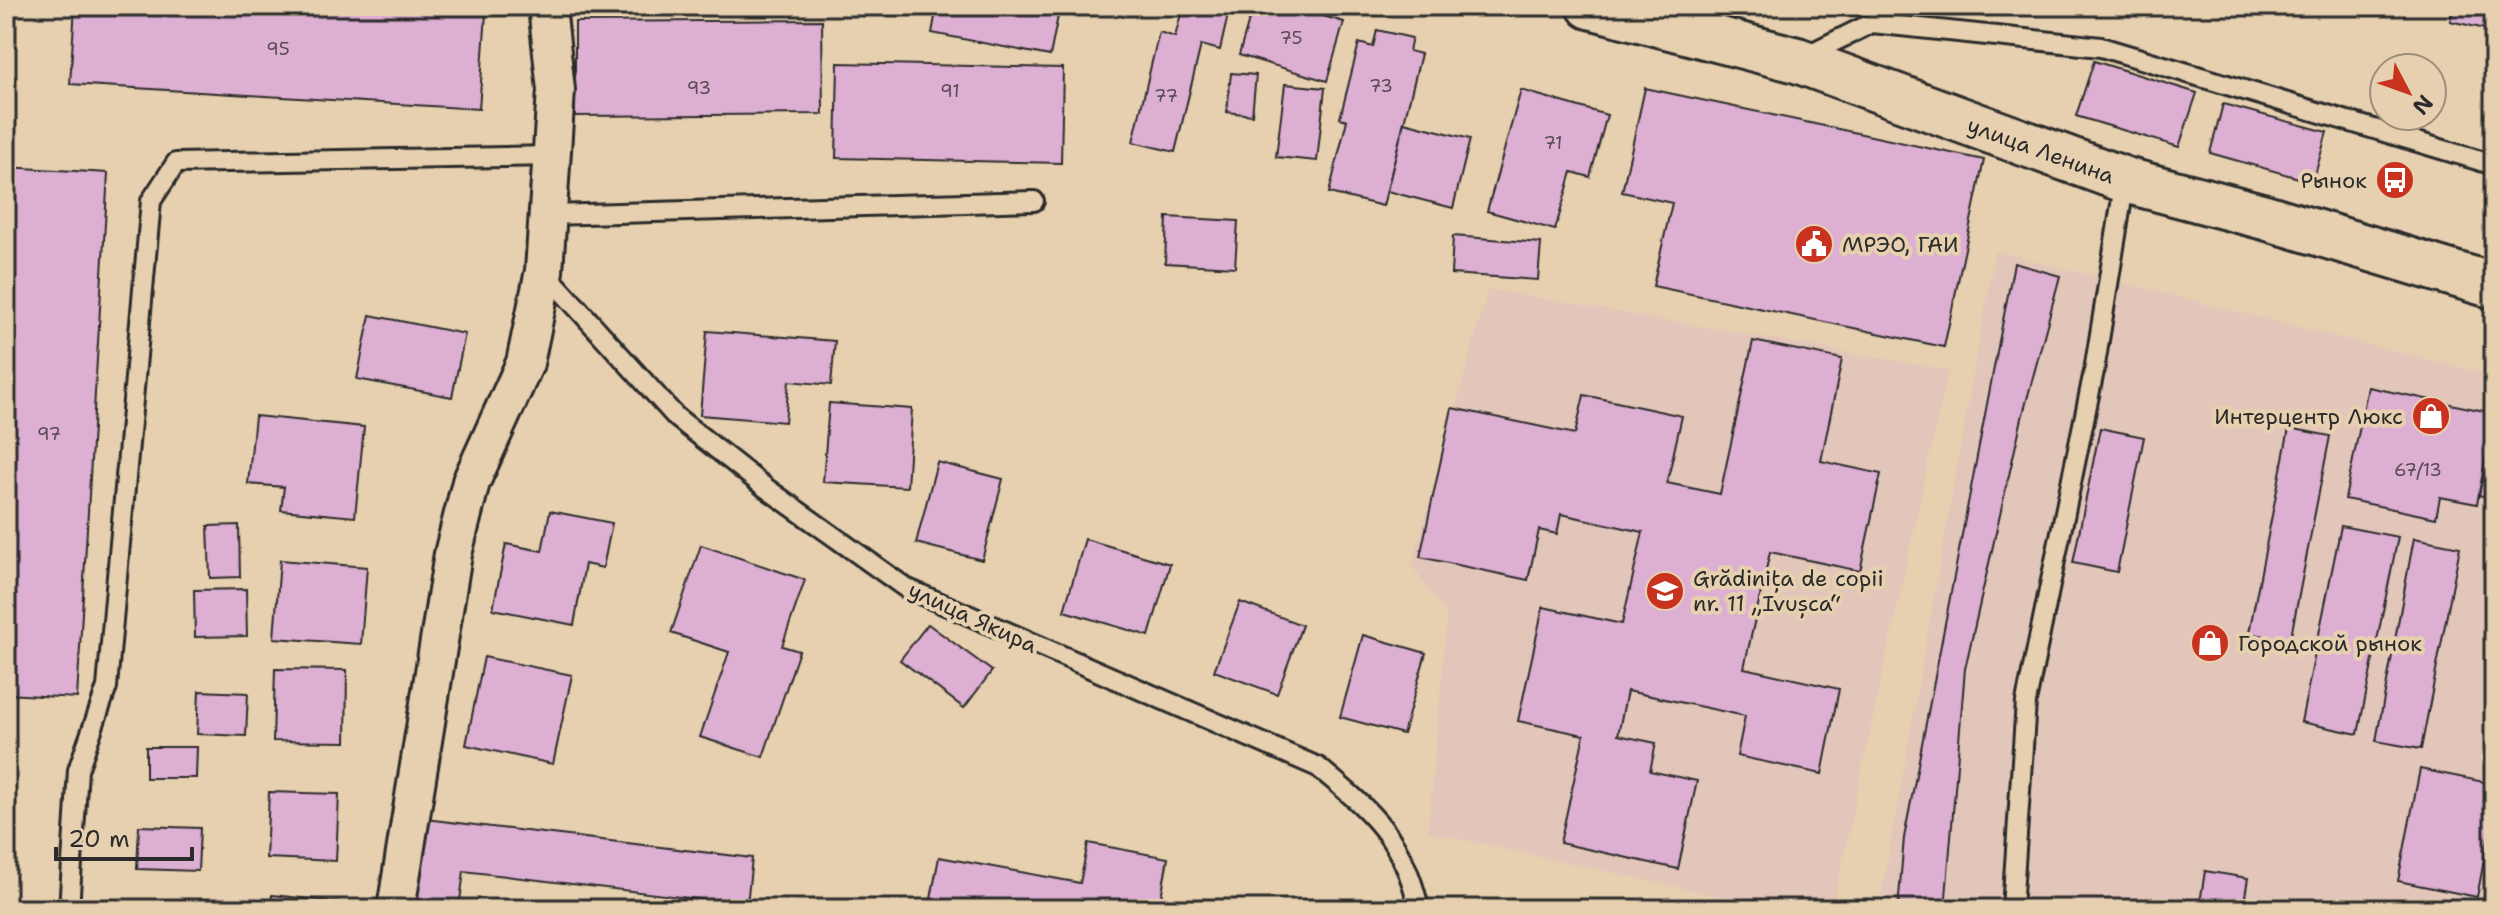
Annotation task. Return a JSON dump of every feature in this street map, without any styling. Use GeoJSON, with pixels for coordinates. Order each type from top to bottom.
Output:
{"type":"FeatureCollection","features":[{"type":"Feature","properties":{"kind":"street"},"geometry":{"type":"LineString","coordinates":[[396,909],[453,554],[471,482],[525,363],[544,271],[556,90],[547,6]]}},
{"type":"Feature","properties":{"kind":"street","name":"улица Ленина"},"geometry":{"type":"LineString","coordinates":[[1590,6],[1797,60],[2125,180],[2265,217],[2494,286]]}},
{"type":"Feature","properties":{"kind":"lane"},"geometry":{"type":"LineString","coordinates":[[1797,60],[1872,23],[2101,47],[2494,165]]}},
{"type":"Feature","properties":{"kind":"lane"},"geometry":{"type":"LineString","coordinates":[[69,909],[78,770],[107,687],[151,201],[176,163],[554,156]]}},
{"type":"Feature","properties":{"kind":"lane"},"geometry":{"type":"LineString","coordinates":[[2012,909],[2026,702],[2094,371],[2125,180]]}},
{"type":"Feature","properties":{"kind":"lane"},"geometry":{"type":"LineString","coordinates":[[550,215],[1034,201]]}},
{"type":"Feature","properties":{"kind":"lane","name":"улица Якира"},"geometry":{"type":"LineString","coordinates":[[544,271],[676,417],[766,488],[906,588],[1318,767],[1358,800],[1397,842],[1419,909]]}},
{"type":"Feature","properties":{"kind":"shaded area","name":"Городской рынок"},"geometry":{"type":"Polygon","coordinates":[[[1995,251],[2494,376],[2494,909],[1879,909],[1995,251]]]}},
{"type":"Feature","properties":{"kind":"shaded area","name":"Grădinița de copii nr. 11 „Ivușca“"},"geometry":{"type":"Polygon","coordinates":[[[1488,289],[1948,370],[1832,909],[1776,909],[1428,832],[1447,615],[1412,566],[1488,289]]]}},
{"type":"Feature","properties":{"kind":"building"},"geometry":{"type":"Polygon","coordinates":[[[75,6],[361,6],[486,14],[479,109],[70,84],[75,6]]]}},
{"type":"Feature","properties":{"kind":"building"},"geometry":{"type":"Polygon","coordinates":[[[937,6],[1060,6],[1050,56],[932,33],[937,6]]]}},
{"type":"Feature","properties":{"kind":"building"},"geometry":{"type":"Polygon","coordinates":[[[1183,6],[1230,6],[1220,50],[1201,45],[1175,152],[1133,142],[1159,32],[1175,37],[1183,6]]]}},
{"type":"Feature","properties":{"kind":"building"},"geometry":{"type":"Polygon","coordinates":[[[1253,6],[1289,6],[1344,22],[1327,81],[1239,55],[1253,6]]]}},
{"type":"Feature","properties":{"kind":"building"},"geometry":{"type":"Polygon","coordinates":[[[2454,6],[2494,6],[2494,31],[2450,21],[2454,6]]]}},
{"type":"Feature","properties":{"kind":"building"},"geometry":{"type":"Polygon","coordinates":[[[822,20],[823,114],[575,116],[575,22],[822,20]]]}},
{"type":"Feature","properties":{"kind":"building"},"geometry":{"type":"Polygon","coordinates":[[[1377,30],[1412,38],[1409,51],[1421,54],[1383,206],[1329,193],[1347,120],[1340,118],[1359,43],[1373,47],[1377,30]]]}},
{"type":"Feature","properties":{"kind":"building"},"geometry":{"type":"Polygon","coordinates":[[[2094,61],[2197,93],[2179,147],[2076,116],[2094,61]]]}},
{"type":"Feature","properties":{"kind":"building"},"geometry":{"type":"Polygon","coordinates":[[[838,63],[1063,68],[1061,163],[836,158],[838,63]]]}},
{"type":"Feature","properties":{"kind":"building"},"geometry":{"type":"Polygon","coordinates":[[[1231,73],[1256,75],[1252,115],[1227,112],[1231,73]]]}},
{"type":"Feature","properties":{"kind":"building"},"geometry":{"type":"Polygon","coordinates":[[[1285,84],[1325,88],[1317,161],[1276,157],[1285,84]]]}},
{"type":"Feature","properties":{"kind":"building","name":"МРЭО, ГАИ"},"geometry":{"type":"Polygon","coordinates":[[[1645,88],[1984,160],[1944,347],[1653,286],[1672,203],[1622,192],[1645,88]]]}},
{"type":"Feature","properties":{"kind":"building"},"geometry":{"type":"Polygon","coordinates":[[[1521,90],[1607,115],[1590,177],[1572,172],[1555,230],[1487,211],[1521,90]]]}},
{"type":"Feature","properties":{"kind":"building"},"geometry":{"type":"Polygon","coordinates":[[[2223,104],[2327,132],[2313,182],[2210,153],[2223,104]]]}},
{"type":"Feature","properties":{"kind":"building"},"geometry":{"type":"Polygon","coordinates":[[[1404,122],[1470,139],[1453,208],[1387,191],[1404,122]]]}},
{"type":"Feature","properties":{"kind":"building"},"geometry":{"type":"Polygon","coordinates":[[[6,167],[108,173],[77,698],[6,694],[6,167]]]}},
{"type":"Feature","properties":{"kind":"building"},"geometry":{"type":"Polygon","coordinates":[[[1167,217],[1238,221],[1235,267],[1165,263],[1167,217]]]}},
{"type":"Feature","properties":{"kind":"building"},"geometry":{"type":"Polygon","coordinates":[[[1453,236],[1541,243],[1538,280],[1451,274],[1453,236]]]}},
{"type":"Feature","properties":{"kind":"building"},"geometry":{"type":"Polygon","coordinates":[[[2014,263],[2060,276],[2022,418],[1965,669],[1945,909],[1898,909],[1904,838],[2014,263]]]}},
{"type":"Feature","properties":{"kind":"building"},"geometry":{"type":"Polygon","coordinates":[[[370,315],[465,334],[452,397],[357,379],[370,315]]]}},
{"type":"Feature","properties":{"kind":"building"},"geometry":{"type":"Polygon","coordinates":[[[707,331],[835,341],[831,385],[789,381],[785,422],[700,415],[707,331]]]}},
{"type":"Feature","properties":{"kind":"building"},"geometry":{"type":"Polygon","coordinates":[[[1753,341],[1842,359],[1821,461],[1881,474],[1860,571],[1770,552],[1744,668],[1839,689],[1822,774],[1737,756],[1745,716],[1627,691],[1618,735],[1656,743],[1650,771],[1697,781],[1678,869],[1560,843],[1584,735],[1518,721],[1543,607],[1622,624],[1643,532],[1561,514],[1557,534],[1539,530],[1528,580],[1420,557],[1452,408],[1575,434],[1584,395],[1682,416],[1667,483],[1720,494],[1753,341]]]}},
{"type":"Feature","properties":{"kind":"building"},"geometry":{"type":"Polygon","coordinates":[[[2368,387],[2494,413],[2477,504],[2440,497],[2436,518],[2345,499],[2368,387]]]}},
{"type":"Feature","properties":{"kind":"building"},"geometry":{"type":"Polygon","coordinates":[[[829,403],[912,409],[907,487],[823,482],[829,403]]]}},
{"type":"Feature","properties":{"kind":"building"},"geometry":{"type":"Polygon","coordinates":[[[255,416],[364,427],[355,517],[281,510],[284,487],[248,484],[255,416]]]}},
{"type":"Feature","properties":{"kind":"building"},"geometry":{"type":"Polygon","coordinates":[[[2100,428],[2144,437],[2117,572],[2073,563],[2100,428]]]}},
{"type":"Feature","properties":{"kind":"building"},"geometry":{"type":"Polygon","coordinates":[[[2289,428],[2330,436],[2290,641],[2249,633],[2289,428]]]}},
{"type":"Feature","properties":{"kind":"building"},"geometry":{"type":"Polygon","coordinates":[[[2490,444],[2494,445],[2494,499],[2479,495],[2490,444]]]}},
{"type":"Feature","properties":{"kind":"building"},"geometry":{"type":"Polygon","coordinates":[[[937,462],[1003,479],[982,560],[916,543],[937,462]]]}},
{"type":"Feature","properties":{"kind":"building"},"geometry":{"type":"Polygon","coordinates":[[[550,511],[612,523],[603,568],[585,564],[574,625],[493,609],[506,544],[542,551],[550,511]]]}},
{"type":"Feature","properties":{"kind":"building"},"geometry":{"type":"Polygon","coordinates":[[[239,525],[240,577],[210,578],[208,526],[239,525]]]}},
{"type":"Feature","properties":{"kind":"building"},"geometry":{"type":"Polygon","coordinates":[[[2341,526],[2398,537],[2358,734],[2301,722],[2341,526]]]}},
{"type":"Feature","properties":{"kind":"building"},"geometry":{"type":"Polygon","coordinates":[[[2414,538],[2460,547],[2421,749],[2376,741],[2414,538]]]}},
{"type":"Feature","properties":{"kind":"building"},"geometry":{"type":"Polygon","coordinates":[[[1085,539],[1170,564],[1149,636],[1064,611],[1085,539]]]}},
{"type":"Feature","properties":{"kind":"building"},"geometry":{"type":"Polygon","coordinates":[[[701,545],[805,580],[782,646],[799,651],[763,757],[700,737],[729,652],[671,633],[701,545]]]}},
{"type":"Feature","properties":{"kind":"building"},"geometry":{"type":"Polygon","coordinates":[[[280,560],[367,567],[361,644],[274,638],[280,560]]]}},
{"type":"Feature","properties":{"kind":"building"},"geometry":{"type":"Polygon","coordinates":[[[246,589],[247,636],[195,637],[194,590],[246,589]]]}},
{"type":"Feature","properties":{"kind":"building"},"geometry":{"type":"Polygon","coordinates":[[[1240,602],[1302,625],[1277,694],[1214,671],[1240,602]]]}},
{"type":"Feature","properties":{"kind":"building"},"geometry":{"type":"Polygon","coordinates":[[[928,624],[992,671],[964,708],[900,660],[928,624]]]}},
{"type":"Feature","properties":{"kind":"building"},"geometry":{"type":"Polygon","coordinates":[[[1363,635],[1426,653],[1403,734],[1340,717],[1363,635]]]}},
{"type":"Feature","properties":{"kind":"building"},"geometry":{"type":"Polygon","coordinates":[[[484,657],[572,675],[553,764],[466,745],[484,657]]]}},
{"type":"Feature","properties":{"kind":"building"},"geometry":{"type":"Polygon","coordinates":[[[275,669],[347,670],[346,742],[273,741],[275,669]]]}},
{"type":"Feature","properties":{"kind":"building"},"geometry":{"type":"Polygon","coordinates":[[[199,691],[248,693],[246,736],[197,734],[199,691]]]}},
{"type":"Feature","properties":{"kind":"building"},"geometry":{"type":"Polygon","coordinates":[[[146,747],[197,747],[196,778],[146,778],[146,747]]]}},
{"type":"Feature","properties":{"kind":"building"},"geometry":{"type":"Polygon","coordinates":[[[2420,769],[2494,784],[2494,808],[2477,897],[2398,881],[2420,769]]]}},
{"type":"Feature","properties":{"kind":"building"},"geometry":{"type":"Polygon","coordinates":[[[269,792],[339,794],[336,861],[266,858],[269,792]]]}},
{"type":"Feature","properties":{"kind":"building"},"geometry":{"type":"Polygon","coordinates":[[[425,819],[752,858],[747,905],[464,871],[459,909],[414,909],[425,819]]]}},
{"type":"Feature","properties":{"kind":"building"},"geometry":{"type":"Polygon","coordinates":[[[139,826],[200,828],[198,871],[137,869],[139,826]]]}},
{"type":"Feature","properties":{"kind":"building"},"geometry":{"type":"Polygon","coordinates":[[[1088,843],[1168,858],[1159,909],[929,909],[939,857],[1080,883],[1088,843]]]}},
{"type":"Feature","properties":{"kind":"building"},"geometry":{"type":"Polygon","coordinates":[[[2205,871],[2248,878],[2243,909],[2199,909],[2205,871]]]}},
{"type":"Feature","properties":{"kind":"building"},"geometry":{"type":"Polygon","coordinates":[[[272,895],[339,902],[338,909],[270,909],[272,895]]]}},
{"type":"Feature","properties":{"kind":"place","name":"Рынок"},"geometry":{"type":"Point","coordinates":[2395,180]}},
{"type":"Feature","properties":{"kind":"place","name":"МРЭО, ГАИ"},"geometry":{"type":"Point","coordinates":[1814,244]}},
{"type":"Feature","properties":{"kind":"place","name":"Интерцентр Люкс"},"geometry":{"type":"Point","coordinates":[2431,416]}},
{"type":"Feature","properties":{"kind":"place","name":"Grădinița de copii nr. 11 „Ivușca“"},"geometry":{"type":"Point","coordinates":[1665,591]}},
{"type":"Feature","properties":{"kind":"place","name":"Городской рынок"},"geometry":{"type":"Point","coordinates":[2210,643]}}]}
